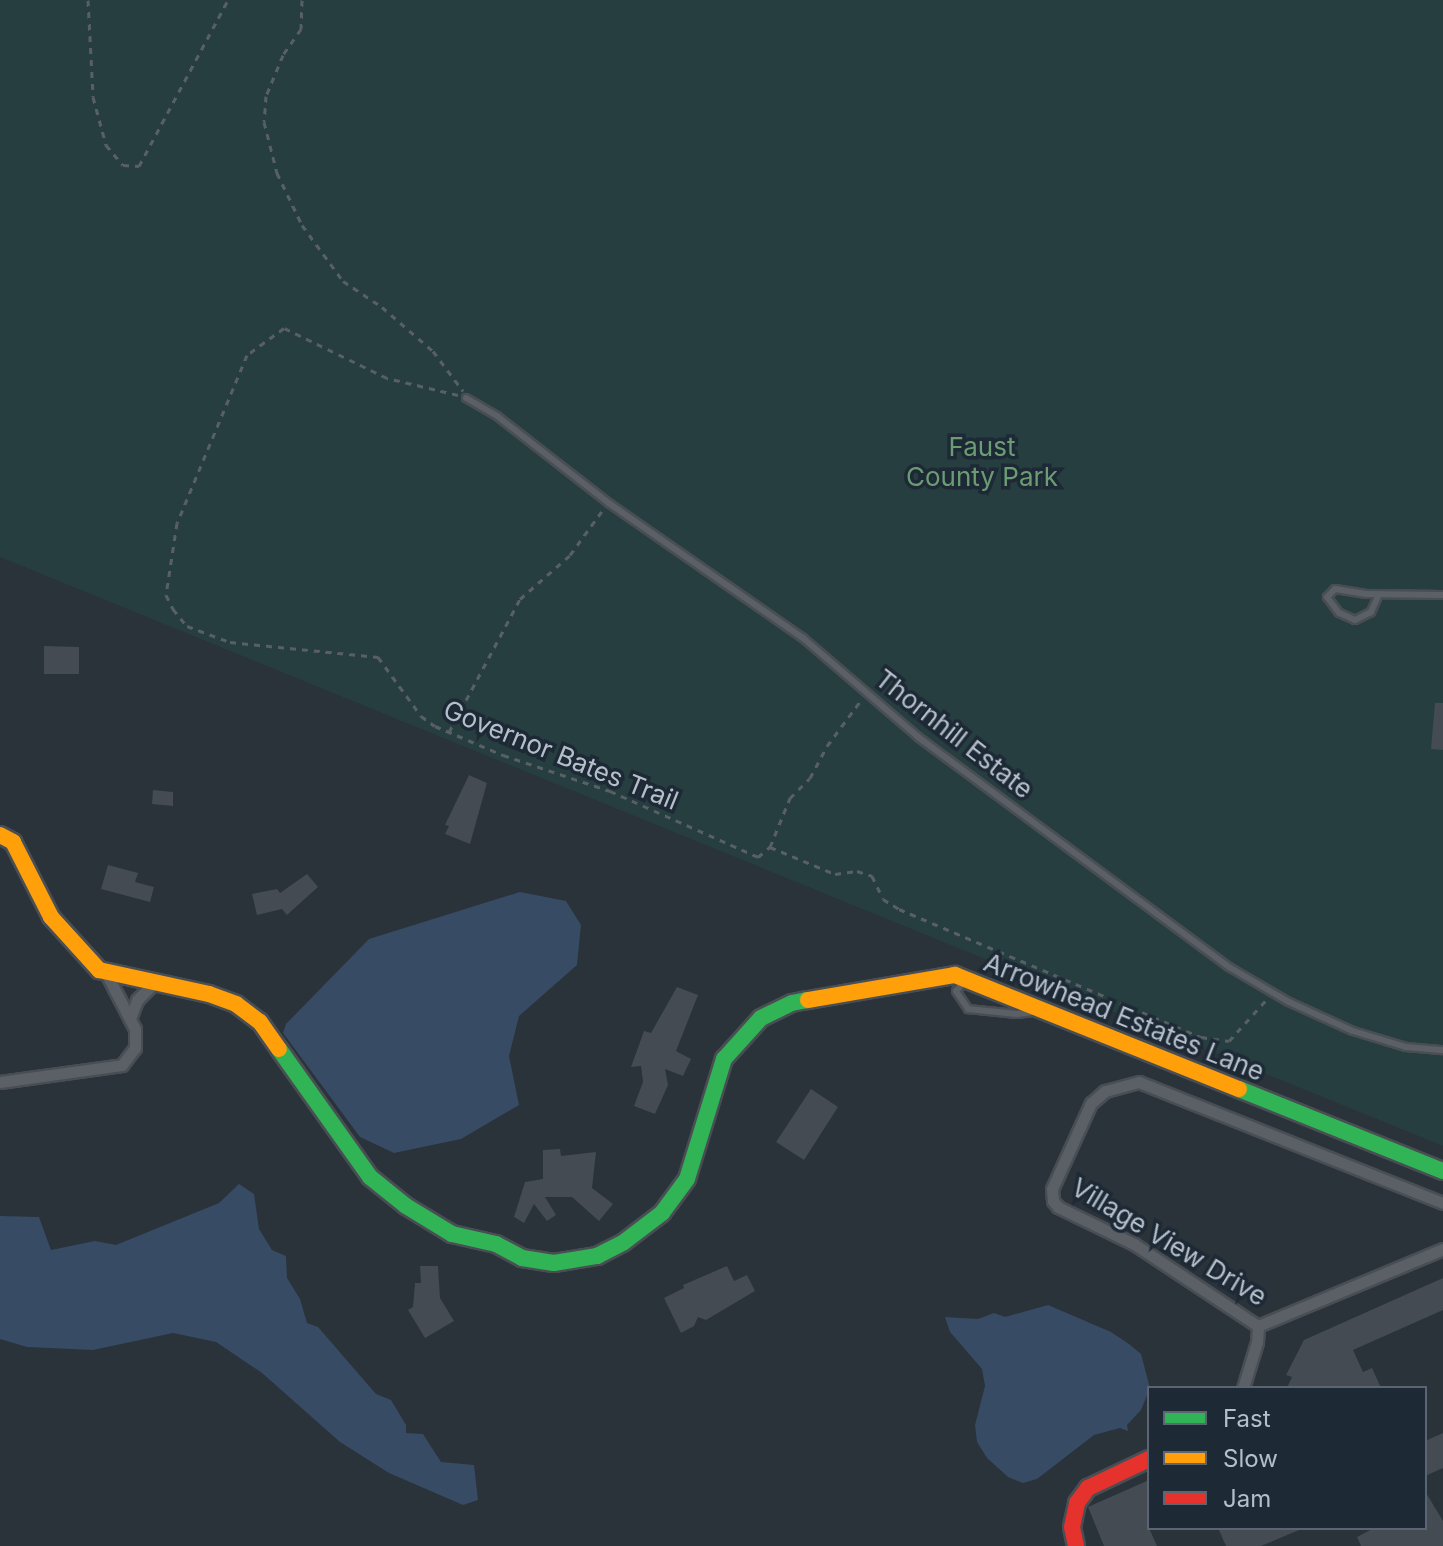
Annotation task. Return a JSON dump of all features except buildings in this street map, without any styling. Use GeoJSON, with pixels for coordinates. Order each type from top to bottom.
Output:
{"type":"FeatureCollection","features":[{"type":"Feature","properties":{"kind":"street"},"geometry":{"type":"LineString","coordinates":[[0,835],[13,842],[51,917],[99,970],[106,973],[131,1016],[135,1048],[122,1065],[0,1082]]}},
{"type":"Feature","properties":{"kind":"street","name":"Arrowhead Estates Lane"},"geometry":{"type":"LineString","coordinates":[[106,973],[212,994],[236,1004],[260,1022],[370,1177],[406,1206],[452,1234],[496,1244],[522,1258],[554,1263],[597,1256],[624,1242],[662,1213],[687,1179],[724,1059],[761,1018],[792,1003],[955,975],[1443,1171]]}},
{"type":"Feature","properties":{"kind":"street"},"geometry":{"type":"LineString","coordinates":[[131,1016],[137,1000],[154,983]]}},
{"type":"Feature","properties":{"kind":"street","name":"Village View Drive"},"geometry":{"type":"LineString","coordinates":[[1443,1203],[1139,1082],[1105,1091],[1091,1103],[1069,1144],[1052,1189],[1053,1201],[1067,1213],[1134,1244],[1258,1326],[1443,1249]]}},
{"type":"Feature","properties":{"kind":"street"},"geometry":{"type":"LineString","coordinates":[[1244,1386],[1257,1342],[1258,1326]]}},
{"type":"Feature","properties":{"kind":"street"},"geometry":{"type":"LineString","coordinates":[[1076,1546],[1072,1527],[1077,1503],[1088,1488],[1147,1460]]}},
{"type":"Feature","properties":{"kind":"lane","name":"Thornhill Estate"},"geometry":{"type":"LineString","coordinates":[[466,398],[497,416],[608,502],[803,638],[918,737],[1229,967],[1272,992],[1353,1031],[1406,1047],[1443,1050]]}},
{"type":"Feature","properties":{"kind":"lane"},"geometry":{"type":"LineString","coordinates":[[1379,594],[1371,612],[1355,620],[1339,613],[1327,597],[1335,589],[1379,594],[1443,595]]}},
{"type":"Feature","properties":{"kind":"lane"},"geometry":{"type":"LineString","coordinates":[[967,980],[956,991],[968,1009],[1017,1014],[1044,1010]]}},
{"type":"Feature","properties":{"kind":"path"},"geometry":{"type":"LineString","coordinates":[[88,0],[93,97],[106,145],[123,165],[139,166],[167,119],[219,11],[228,0]]}},
{"type":"Feature","properties":{"kind":"path"},"geometry":{"type":"LineString","coordinates":[[302,0],[301,29],[283,55],[266,96],[264,122],[277,173],[302,225],[343,281],[382,307],[433,351],[466,398]]}},
{"type":"Feature","properties":{"kind":"path","name":"Governor Bates Trail"},"geometry":{"type":"LineString","coordinates":[[466,398],[387,378],[284,328],[247,355],[177,523],[166,595],[187,626],[230,642],[378,657],[421,716],[449,732],[503,755],[610,791],[758,857],[770,847]]}},
{"type":"Feature","properties":{"kind":"path"},"geometry":{"type":"LineString","coordinates":[[449,732],[520,599],[570,555],[608,502]]}},
{"type":"Feature","properties":{"kind":"path"},"geometry":{"type":"LineString","coordinates":[[867,693],[827,746],[810,778],[790,798],[770,847],[835,874],[857,871],[872,876],[883,899],[899,909],[1201,1037],[1229,1041],[1272,992]]}},
{"type":"Feature","properties":{"kind":"green space","name":"Faust County Park"},"geometry":{"type":"Polygon","coordinates":[[[0,0],[1443,0],[1443,1146],[0,557],[0,0]]]}},
{"type":"Feature","properties":{"kind":"water"},"geometry":{"type":"Polygon","coordinates":[[[520,892],[566,901],[581,925],[577,965],[519,1016],[509,1056],[519,1105],[461,1139],[394,1153],[360,1137],[283,1033],[286,1024],[369,939],[520,892]]]}},
{"type":"Feature","properties":{"kind":"water"},"geometry":{"type":"Polygon","coordinates":[[[239,1184],[254,1194],[259,1229],[272,1250],[286,1256],[287,1278],[300,1299],[307,1323],[318,1327],[376,1394],[391,1400],[406,1425],[406,1433],[423,1434],[441,1462],[474,1465],[478,1500],[463,1505],[389,1473],[340,1442],[262,1373],[216,1342],[173,1333],[93,1350],[27,1347],[0,1339],[0,1216],[39,1217],[51,1250],[95,1241],[116,1245],[219,1203],[239,1184]]]}},
{"type":"Feature","properties":{"kind":"water"},"geometry":{"type":"Polygon","coordinates":[[[1048,1305],[1111,1332],[1141,1354],[1149,1386],[1141,1410],[1127,1425],[1128,1431],[1120,1428],[1094,1435],[1037,1479],[1023,1483],[1008,1477],[987,1458],[977,1442],[975,1425],[985,1386],[982,1369],[950,1332],[945,1317],[978,1319],[994,1313],[1005,1317],[1048,1305]]]}},
{"type":"Feature","properties":{"kind":"traffic: fast"},"geometry":{"type":"LineString","coordinates":[[279,1049],[370,1177],[406,1206],[452,1234],[496,1244],[522,1258],[554,1263],[597,1256],[624,1242],[662,1213],[687,1179],[724,1059],[761,1018],[792,1003],[808,1000]]}},
{"type":"Feature","properties":{"kind":"traffic: fast"},"geometry":{"type":"LineString","coordinates":[[1239,1089],[1443,1171]]}},
{"type":"Feature","properties":{"kind":"traffic: slow"},"geometry":{"type":"LineString","coordinates":[[0,835],[13,842],[51,917],[99,970],[209,994],[236,1004],[260,1022],[279,1049]]}},
{"type":"Feature","properties":{"kind":"traffic: slow"},"geometry":{"type":"LineString","coordinates":[[808,1000],[955,975],[1239,1089]]}},
{"type":"Feature","properties":{"kind":"traffic: jam"},"geometry":{"type":"LineString","coordinates":[[1076,1546],[1072,1527],[1077,1503],[1088,1488],[1147,1460]]}}]}
